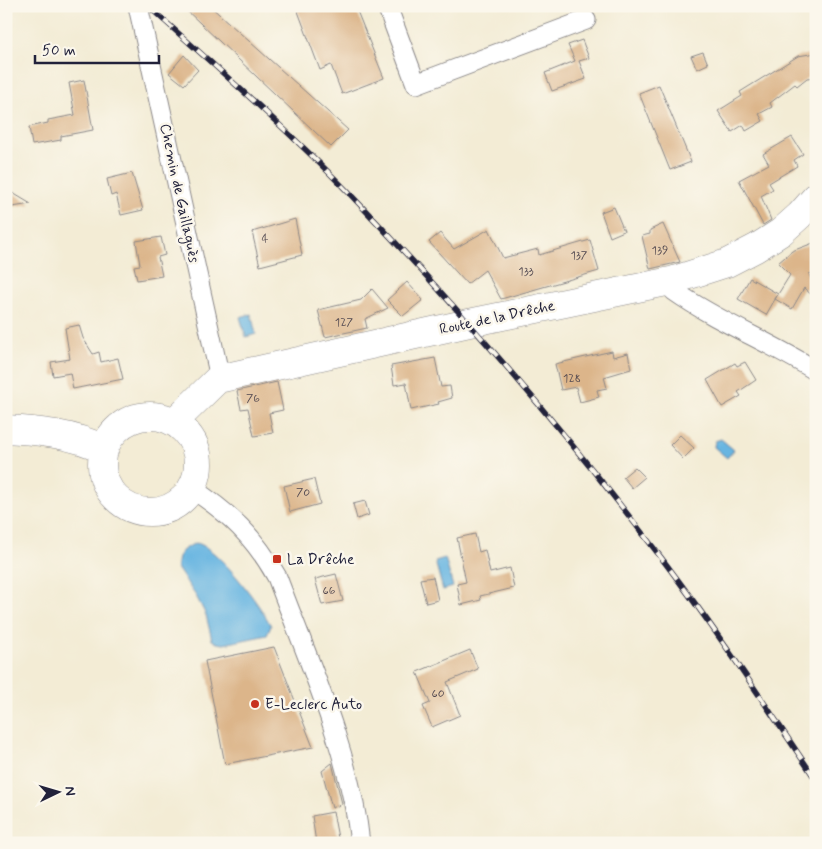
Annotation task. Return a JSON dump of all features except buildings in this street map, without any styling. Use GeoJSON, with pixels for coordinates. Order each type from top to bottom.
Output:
{"type":"FeatureCollection","features":[{"type":"Feature","properties":{"kind":"street"},"geometry":{"type":"LineString","coordinates":[[387,6],[416,84],[586,20]]}},
{"type":"Feature","properties":{"kind":"street","name":"Chemin de Gaillaguès"},"geometry":{"type":"LineString","coordinates":[[135,8],[206,313],[218,369],[218,379]]}},
{"type":"Feature","properties":{"kind":"street","name":"Route de la Drêche"},"geometry":{"type":"LineString","coordinates":[[218,379],[469,323],[671,281],[726,263],[756,248],[800,215],[816,197]]}},
{"type":"Feature","properties":{"kind":"street"},"geometry":{"type":"LineString","coordinates":[[671,281],[674,291],[692,303],[770,344],[816,371]]}},
{"type":"Feature","properties":{"kind":"street"},"geometry":{"type":"LineString","coordinates":[[174,422],[218,379]]}},
{"type":"Feature","properties":{"kind":"street"},"geometry":{"type":"LineString","coordinates":[[146,416],[156,416],[174,422],[188,435],[196,452],[197,470],[191,488],[179,502],[164,510],[146,512],[128,507],[112,494],[104,478],[102,458],[104,449],[114,432],[128,421],[146,416]]}},
{"type":"Feature","properties":{"kind":"street"},"geometry":{"type":"LineString","coordinates":[[6,429],[45,431],[82,439],[104,449]]}},
{"type":"Feature","properties":{"kind":"street"},"geometry":{"type":"LineString","coordinates":[[191,488],[235,520],[262,550],[277,577],[342,756],[355,808],[360,843]]}},
{"type":"Feature","properties":{"kind":"water"},"geometry":{"type":"Polygon","coordinates":[[[251,314],[256,334],[246,337],[240,317],[251,314]]]}},
{"type":"Feature","properties":{"kind":"water"},"geometry":{"type":"Polygon","coordinates":[[[721,439],[734,450],[727,458],[714,447],[715,441],[721,439]]]}},
{"type":"Feature","properties":{"kind":"water"},"geometry":{"type":"Polygon","coordinates":[[[196,543],[215,554],[238,578],[271,626],[267,635],[224,644],[212,640],[206,615],[177,568],[181,552],[196,543]]]}},
{"type":"Feature","properties":{"kind":"water"},"geometry":{"type":"Polygon","coordinates":[[[445,558],[453,587],[443,590],[435,561],[445,558]]]}},
{"type":"Feature","properties":{"kind":"railway"},"geometry":{"type":"LineString","coordinates":[[148,6],[300,144],[348,192],[505,365],[580,455],[674,575],[816,780]]}},
{"type":"Feature","properties":{"kind":"place","name":"La Drêche"},"geometry":{"type":"Point","coordinates":[277,559]}},
{"type":"Feature","properties":{"kind":"place","name":"E-Leclerc Auto"},"geometry":{"type":"Point","coordinates":[255,704]}}]}
